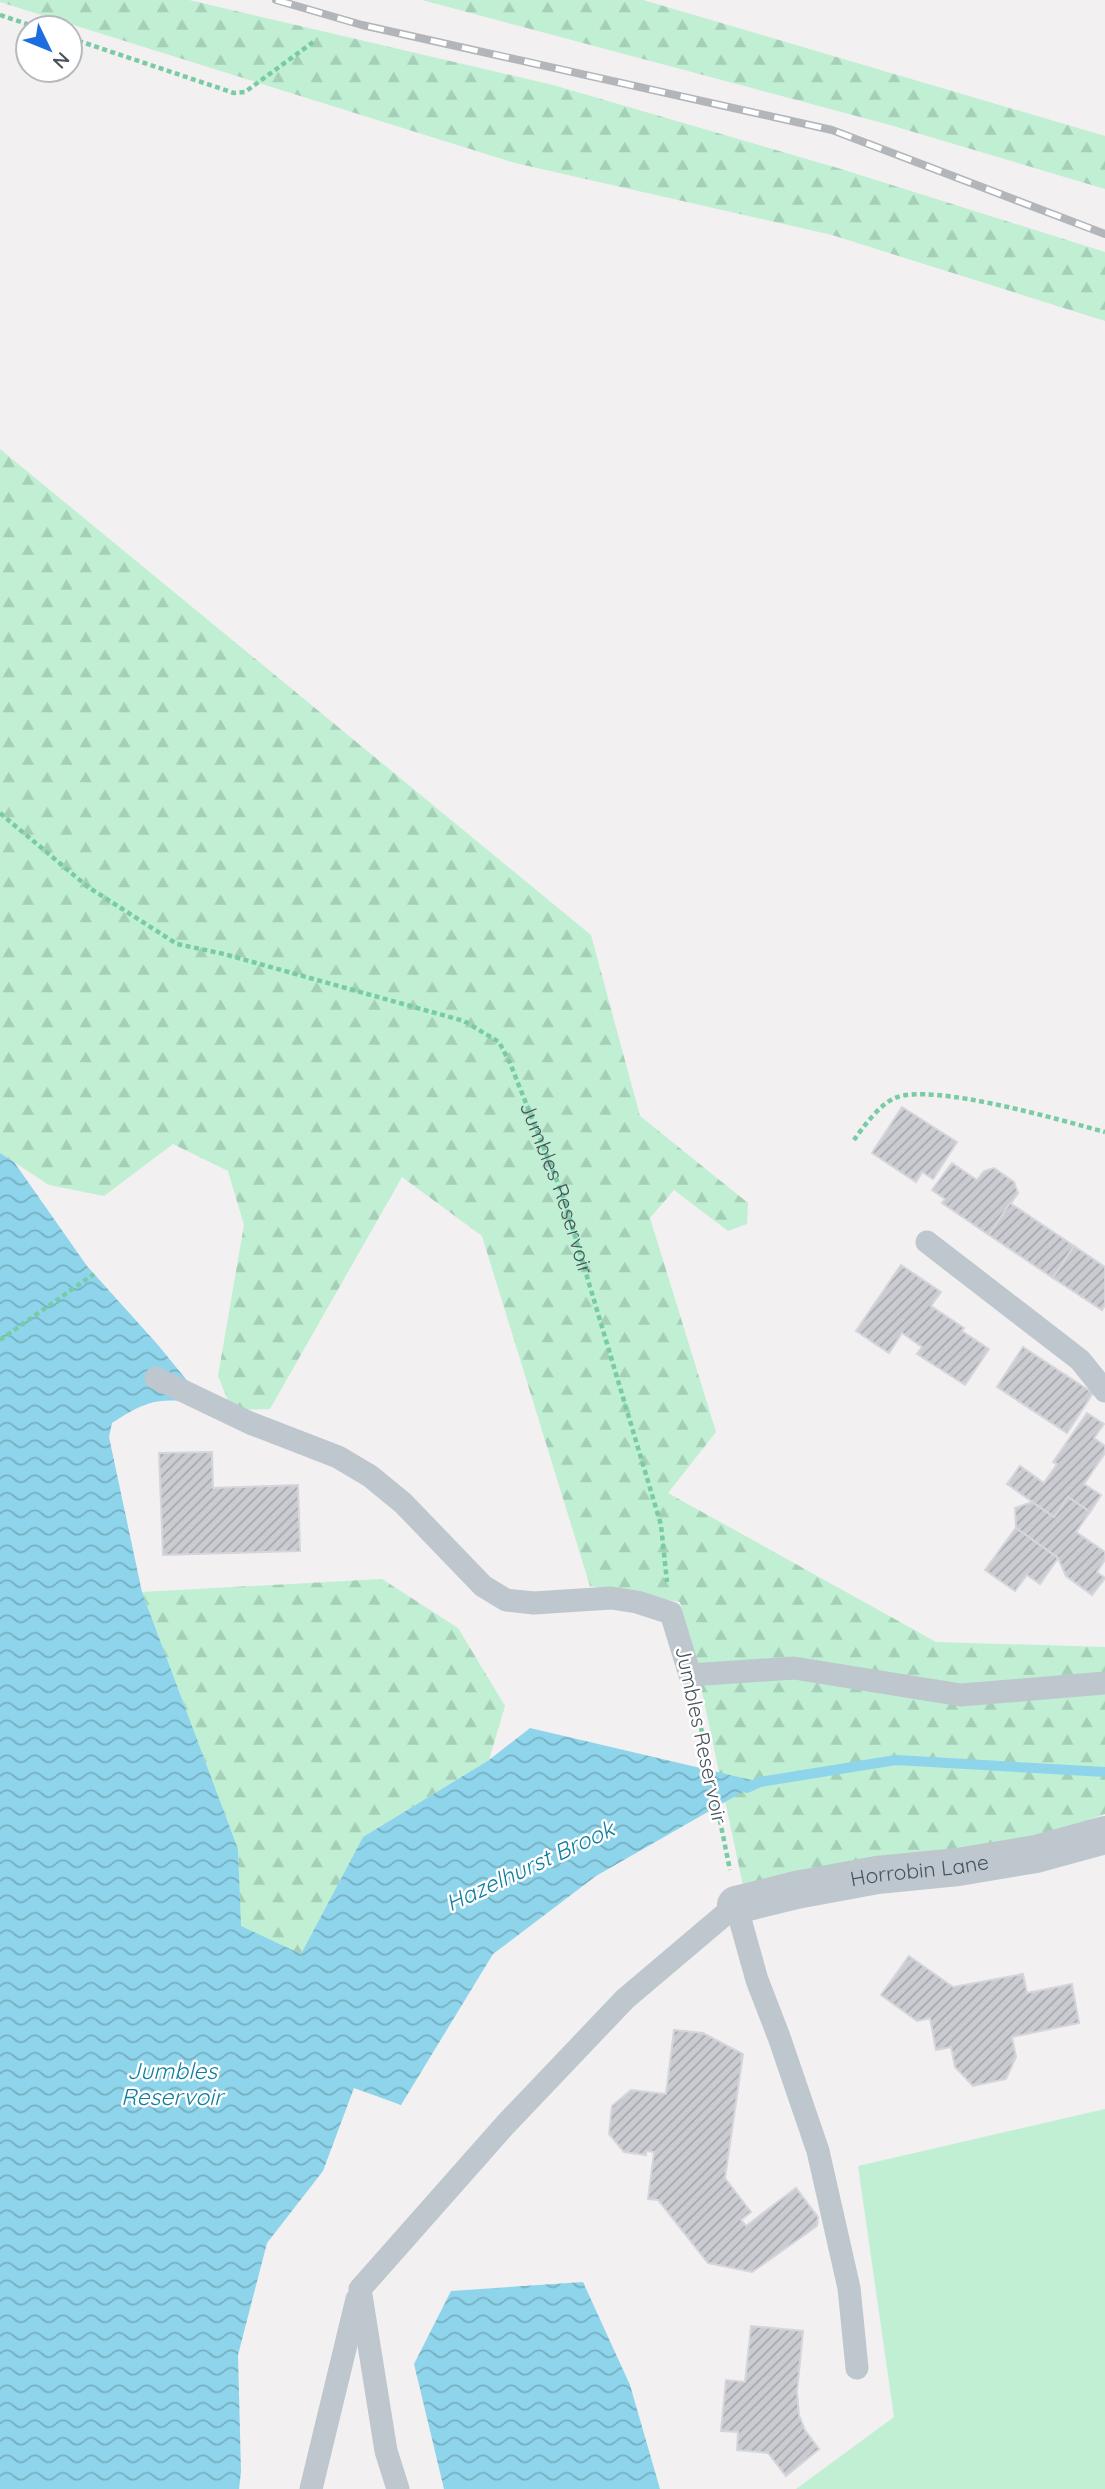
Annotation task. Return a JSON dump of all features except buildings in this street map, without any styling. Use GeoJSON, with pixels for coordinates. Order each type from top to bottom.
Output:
{"type":"FeatureCollection","features":[{"type":"Feature","properties":{"kind":"street","name":"Horrobin Lane"},"geometry":{"type":"LineString","coordinates":[[734,1893],[796,1890],[877,1875],[958,1867],[1036,1854],[1105,1835]]}},
{"type":"Feature","properties":{"kind":"lane"},"geometry":{"type":"LineString","coordinates":[[927,1242],[1080,1360],[1105,1391]]}},
{"type":"Feature","properties":{"kind":"lane"},"geometry":{"type":"LineString","coordinates":[[156,1378],[250,1423],[338,1457],[370,1476],[403,1503],[483,1586],[506,1600],[534,1603],[611,1598],[638,1602],[671,1613]]}},
{"type":"Feature","properties":{"kind":"lane","name":"Jumbles Reservoir"},"geometry":{"type":"LineString","coordinates":[[671,1613],[690,1675]]}},
{"type":"Feature","properties":{"kind":"lane"},"geometry":{"type":"LineString","coordinates":[[690,1675],[794,1668],[961,1695],[1105,1683]]}},
{"type":"Feature","properties":{"kind":"lane"},"geometry":{"type":"LineString","coordinates":[[311,2489],[360,2289],[505,2124],[625,1999],[734,1893],[757,1980],[818,2151],[849,2288],[857,2368]]}},
{"type":"Feature","properties":{"kind":"lane"},"geometry":{"type":"LineString","coordinates":[[360,2289],[386,2451],[398,2489]]}},
{"type":"Feature","properties":{"kind":"path"},"geometry":{"type":"LineString","coordinates":[[84,43],[234,93],[245,92],[316,40]]}},
{"type":"Feature","properties":{"kind":"path","name":"Jumbles Reservoir"},"geometry":{"type":"LineString","coordinates":[[0,813],[88,887],[177,944],[224,954],[464,1021],[499,1042],[563,1196],[661,1525],[671,1613]]}},
{"type":"Feature","properties":{"kind":"path"},"geometry":{"type":"LineString","coordinates":[[854,1140],[869,1119],[895,1098],[922,1094],[994,1104],[1105,1132]]}},
{"type":"Feature","properties":{"kind":"path"},"geometry":{"type":"LineString","coordinates":[[0,1340],[94,1274]]}},
{"type":"Feature","properties":{"kind":"path","name":"Jumbles Reservoir"},"geometry":{"type":"LineString","coordinates":[[690,1675],[734,1893]]}},
{"type":"Feature","properties":{"kind":"green space"},"geometry":{"type":"Polygon","coordinates":[[[189,0],[553,85],[841,169],[1105,252],[1105,321],[832,235],[515,163],[84,28],[84,14],[38,14],[0,2],[189,0]]]}},
{"type":"Feature","properties":{"kind":"green space"},"geometry":{"type":"Polygon","coordinates":[[[422,0],[643,0],[1105,136],[1105,189],[890,125],[422,0]]]}},
{"type":"Feature","properties":{"kind":"green space"},"geometry":{"type":"Polygon","coordinates":[[[0,449],[591,935],[640,1116],[748,1203],[747,1224],[728,1231],[674,1190],[650,1218],[716,1432],[668,1493],[936,1642],[1105,1647],[1105,1814],[1039,1838],[744,1890],[698,1673],[680,1602],[590,1586],[482,1236],[402,1177],[270,1409],[232,1410],[218,1376],[244,1225],[228,1171],[173,1144],[104,1196],[49,1185],[0,1153],[0,449]]]}},
{"type":"Feature","properties":{"kind":"green space"},"geometry":{"type":"Polygon","coordinates":[[[382,1579],[458,1628],[505,1706],[489,1760],[363,1837],[301,1954],[240,1926],[238,1849],[142,1592],[382,1579]]]}},
{"type":"Feature","properties":{"kind":"green space"},"geometry":{"type":"Polygon","coordinates":[[[1105,2109],[1105,2489],[796,2489],[894,2417],[858,2166],[1105,2109]]]}},
{"type":"Feature","properties":{"kind":"water","name":"Jumbles Reservoir"},"geometry":{"type":"Polygon","coordinates":[[[0,1153],[14,1162],[87,1266],[194,1389],[186,1402],[155,1402],[130,1412],[112,1423],[109,1437],[142,1592],[238,1849],[241,1926],[301,1954],[363,1837],[489,1760],[530,1728],[760,1782],[596,1876],[493,1954],[401,2105],[354,2088],[323,2171],[267,2243],[238,2355],[241,2472],[239,2489],[0,2489],[0,1153]]]}},
{"type":"Feature","properties":{"kind":"water"},"geometry":{"type":"Polygon","coordinates":[[[583,2282],[630,2385],[660,2489],[444,2489],[414,2364],[451,2291],[583,2282]]]}},
{"type":"Feature","properties":{"kind":"waterway","name":"Hazelhurst Brook"},"geometry":{"type":"LineString","coordinates":[[747,1788],[760,1782],[896,1760],[1105,1772]]}},
{"type":"Feature","properties":{"kind":"railway"},"geometry":{"type":"LineString","coordinates":[[276,0],[362,25],[832,130],[1105,234]]}}]}
